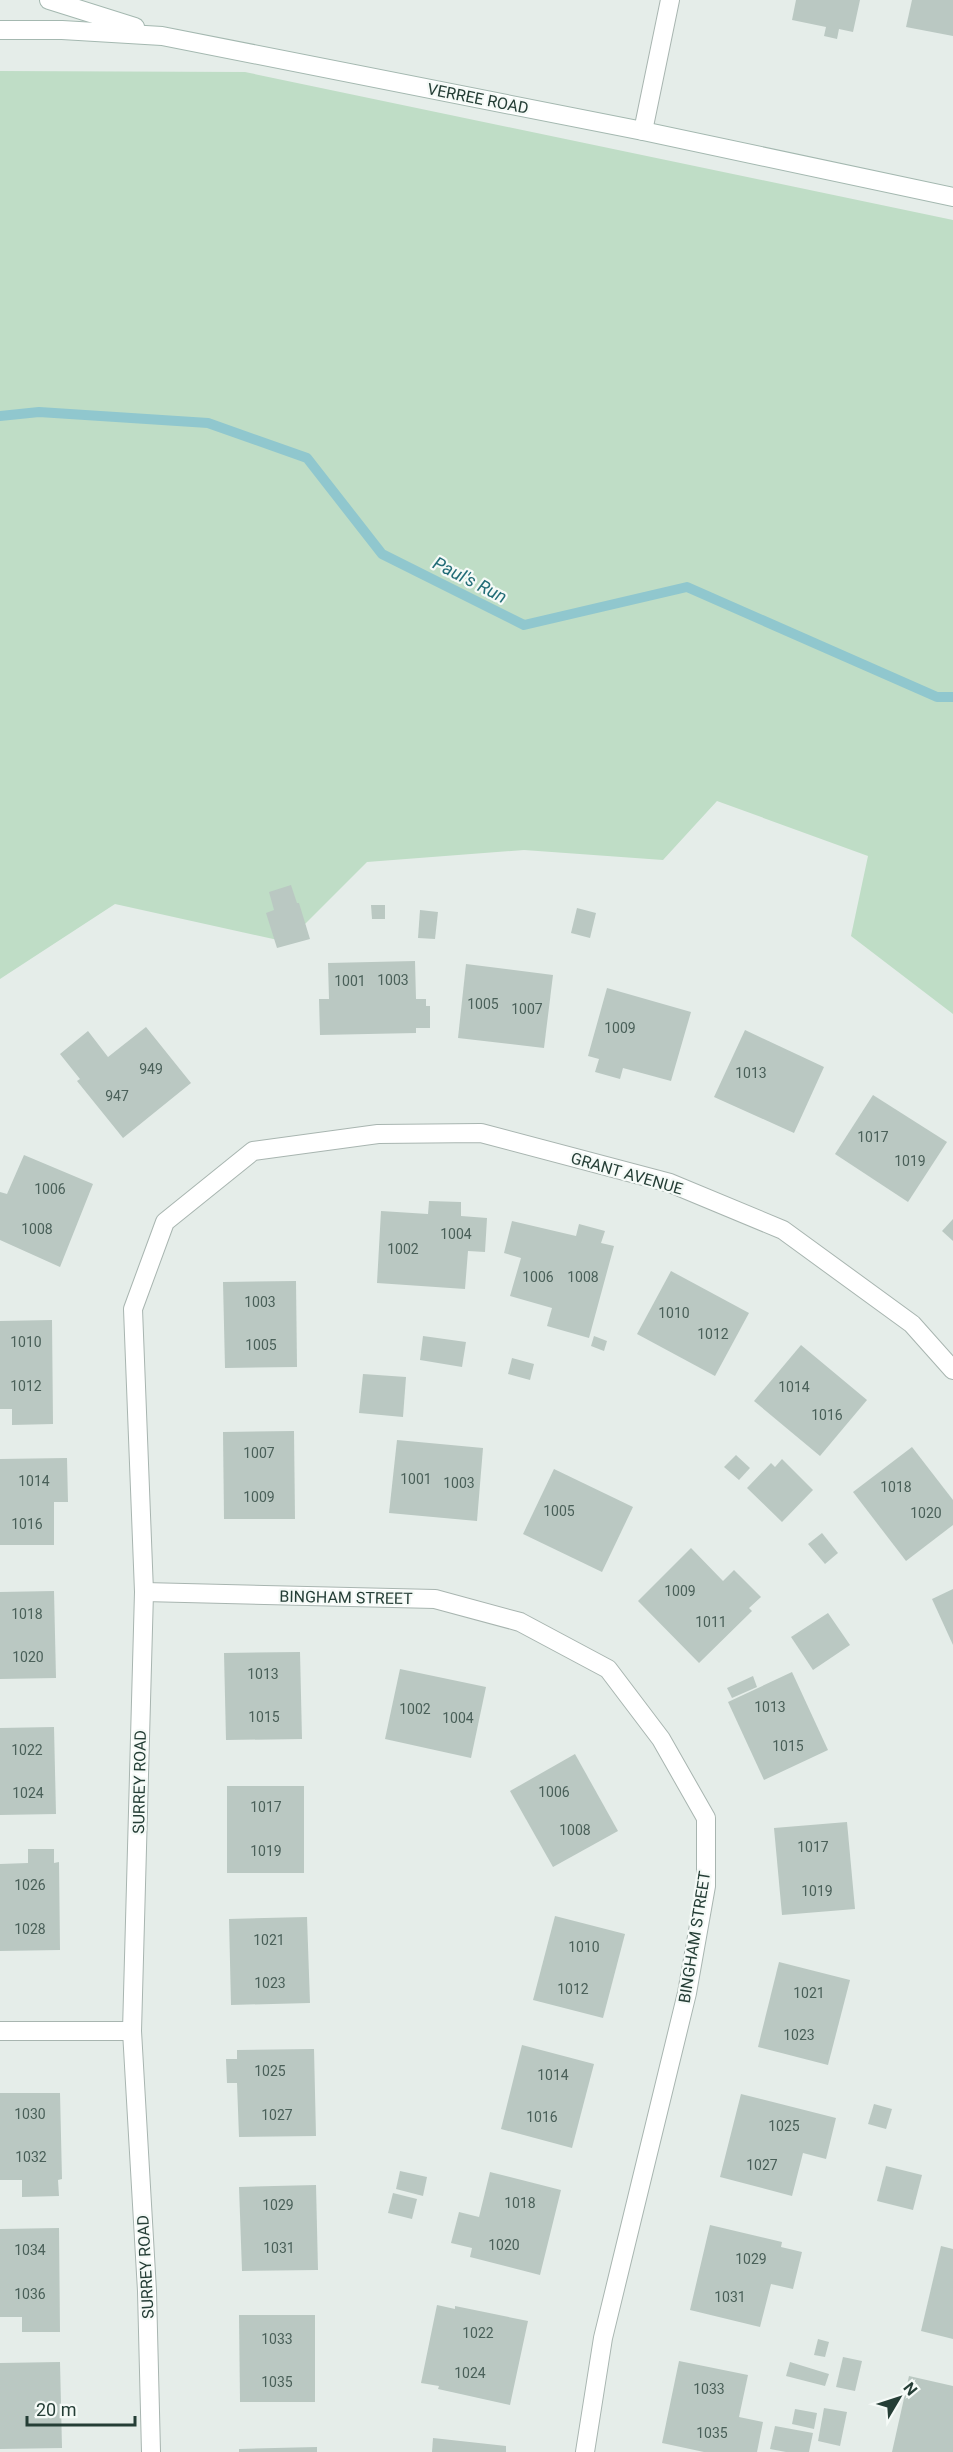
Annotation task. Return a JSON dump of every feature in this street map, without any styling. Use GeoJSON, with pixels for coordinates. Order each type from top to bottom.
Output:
{"type":"FeatureCollection","features":[{"type":"Feature","properties":{"kind":"street"},"geometry":{"type":"LineString","coordinates":[[50,0],[162,36]]}},
{"type":"Feature","properties":{"kind":"street"},"geometry":{"type":"LineString","coordinates":[[643,131],[670,0]]}},
{"type":"Feature","properties":{"kind":"street","name":"VERREE ROAD"},"geometry":{"type":"LineString","coordinates":[[0,30],[62,30],[162,36],[643,131],[953,197]]}},
{"type":"Feature","properties":{"kind":"street","name":"GRANT AVENUE"},"geometry":{"type":"LineString","coordinates":[[247,1155],[253,1151],[378,1134],[481,1133],[670,1183],[783,1230],[912,1324],[953,1370]]}},
{"type":"Feature","properties":{"kind":"street","name":"SURREY ROAD"},"geometry":{"type":"LineString","coordinates":[[151,2452],[147,2291],[132,2031],[144,1592],[133,1310],[165,1222],[247,1155]]}},
{"type":"Feature","properties":{"kind":"street","name":"BINGHAM STREET"},"geometry":{"type":"LineString","coordinates":[[144,1592],[435,1599],[520,1622],[608,1669],[661,1738],[706,1818],[706,1886],[687,1993],[603,2338],[585,2452]]}},
{"type":"Feature","properties":{"kind":"street"},"geometry":{"type":"LineString","coordinates":[[0,2031],[132,2031]]}},
{"type":"Feature","properties":{"kind":"green space"},"geometry":{"type":"Polygon","coordinates":[[[0,71],[245,72],[953,220],[953,1014],[851,936],[868,856],[717,801],[663,860],[524,850],[367,862],[287,942],[115,904],[0,979],[0,71]]]}},
{"type":"Feature","properties":{"kind":"building"},"geometry":{"type":"Polygon","coordinates":[[[796,0],[860,0],[853,32],[839,29],[837,39],[824,36],[826,27],[792,20],[796,0]]]}},
{"type":"Feature","properties":{"kind":"building"},"geometry":{"type":"Polygon","coordinates":[[[912,0],[953,0],[953,36],[906,27],[912,0]]]}},
{"type":"Feature","properties":{"kind":"building"},"geometry":{"type":"Polygon","coordinates":[[[291,885],[310,939],[277,948],[266,913],[274,910],[269,892],[291,885]]]}},
{"type":"Feature","properties":{"kind":"building"},"geometry":{"type":"Polygon","coordinates":[[[371,905],[385,905],[385,919],[372,919],[371,905]]]}},
{"type":"Feature","properties":{"kind":"building"},"geometry":{"type":"Polygon","coordinates":[[[577,908],[596,913],[590,938],[571,933],[577,908]]]}},
{"type":"Feature","properties":{"kind":"building"},"geometry":{"type":"Polygon","coordinates":[[[420,910],[438,912],[435,939],[418,938],[420,910]]]}},
{"type":"Feature","properties":{"kind":"building"},"geometry":{"type":"Polygon","coordinates":[[[415,961],[416,999],[426,999],[426,1006],[430,1006],[430,1028],[416,1028],[416,1033],[320,1035],[319,999],[329,999],[328,963],[415,961]]]}},
{"type":"Feature","properties":{"kind":"building"},"geometry":{"type":"Polygon","coordinates":[[[466,964],[553,975],[544,1048],[458,1038],[466,964]]]}},
{"type":"Feature","properties":{"kind":"building"},"geometry":{"type":"Polygon","coordinates":[[[607,988],[691,1012],[671,1081],[623,1068],[620,1079],[595,1072],[599,1059],[588,1056],[607,988]]]}},
{"type":"Feature","properties":{"kind":"building"},"geometry":{"type":"Polygon","coordinates":[[[146,1027],[191,1083],[123,1138],[77,1081],[80,1079],[60,1054],[88,1031],[108,1057],[146,1027]]]}},
{"type":"Feature","properties":{"kind":"building"},"geometry":{"type":"Polygon","coordinates":[[[745,1030],[824,1067],[794,1133],[714,1097],[745,1030]]]}},
{"type":"Feature","properties":{"kind":"building"},"geometry":{"type":"Polygon","coordinates":[[[873,1095],[947,1142],[908,1202],[835,1154],[873,1095]]]}},
{"type":"Feature","properties":{"kind":"building"},"geometry":{"type":"Polygon","coordinates":[[[24,1155],[93,1184],[60,1267],[0,1240],[0,1192],[7,1194],[24,1155]]]}},
{"type":"Feature","properties":{"kind":"building"},"geometry":{"type":"Polygon","coordinates":[[[429,1201],[461,1202],[461,1216],[487,1218],[485,1252],[468,1251],[465,1289],[377,1283],[381,1211],[428,1214],[429,1201]]]}},
{"type":"Feature","properties":{"kind":"building"},"geometry":{"type":"Polygon","coordinates":[[[953,1219],[953,1241],[942,1231],[953,1219]]]}},
{"type":"Feature","properties":{"kind":"building"},"geometry":{"type":"Polygon","coordinates":[[[512,1221],[576,1236],[579,1224],[605,1231],[601,1243],[614,1246],[589,1338],[547,1326],[552,1308],[510,1296],[521,1258],[504,1253],[512,1221]]]}},
{"type":"Feature","properties":{"kind":"building"},"geometry":{"type":"Polygon","coordinates":[[[671,1271],[749,1313],[715,1376],[637,1334],[671,1271]]]}},
{"type":"Feature","properties":{"kind":"building"},"geometry":{"type":"Polygon","coordinates":[[[296,1281],[297,1367],[225,1368],[223,1282],[296,1281]]]}},
{"type":"Feature","properties":{"kind":"building"},"geometry":{"type":"Polygon","coordinates":[[[52,1320],[53,1424],[12,1425],[12,1409],[0,1409],[0,1321],[52,1320]]]}},
{"type":"Feature","properties":{"kind":"building"},"geometry":{"type":"Polygon","coordinates":[[[423,1336],[466,1342],[462,1367],[420,1360],[423,1336]]]}},
{"type":"Feature","properties":{"kind":"building"},"geometry":{"type":"Polygon","coordinates":[[[594,1336],[607,1341],[604,1351],[591,1346],[594,1336]]]}},
{"type":"Feature","properties":{"kind":"building"},"geometry":{"type":"Polygon","coordinates":[[[801,1345],[867,1400],[820,1456],[754,1401],[801,1345]]]}},
{"type":"Feature","properties":{"kind":"building"},"geometry":{"type":"Polygon","coordinates":[[[512,1358],[534,1364],[530,1380],[508,1374],[512,1358]]]}},
{"type":"Feature","properties":{"kind":"building"},"geometry":{"type":"Polygon","coordinates":[[[363,1374],[406,1377],[403,1417],[359,1413],[363,1374]]]}},
{"type":"Feature","properties":{"kind":"building"},"geometry":{"type":"Polygon","coordinates":[[[294,1431],[295,1519],[224,1519],[223,1432],[294,1431]]]}},
{"type":"Feature","properties":{"kind":"building"},"geometry":{"type":"Polygon","coordinates":[[[397,1440],[483,1448],[477,1521],[389,1513],[397,1440]]]}},
{"type":"Feature","properties":{"kind":"building"},"geometry":{"type":"Polygon","coordinates":[[[912,1447],[953,1500],[953,1525],[906,1561],[853,1492],[912,1447]]]}},
{"type":"Feature","properties":{"kind":"building"},"geometry":{"type":"Polygon","coordinates":[[[736,1455],[750,1468],[739,1480],[724,1467],[736,1455]]]}},
{"type":"Feature","properties":{"kind":"building"},"geometry":{"type":"Polygon","coordinates":[[[67,1458],[68,1502],[54,1502],[54,1545],[0,1545],[0,1459],[67,1458]]]}},
{"type":"Feature","properties":{"kind":"building"},"geometry":{"type":"Polygon","coordinates":[[[782,1459],[813,1490],[782,1522],[747,1488],[771,1463],[775,1467],[782,1459]]]}},
{"type":"Feature","properties":{"kind":"building"},"geometry":{"type":"Polygon","coordinates":[[[554,1469],[633,1507],[602,1572],[523,1534],[554,1469]]]}},
{"type":"Feature","properties":{"kind":"building"},"geometry":{"type":"Polygon","coordinates":[[[822,1533],[838,1553],[825,1564],[808,1544],[822,1533]]]}},
{"type":"Feature","properties":{"kind":"building"},"geometry":{"type":"Polygon","coordinates":[[[691,1548],[723,1581],[734,1570],[761,1597],[749,1608],[752,1611],[699,1663],[638,1601],[691,1548]]]}},
{"type":"Feature","properties":{"kind":"building"},"geometry":{"type":"Polygon","coordinates":[[[953,1589],[953,1645],[932,1599],[953,1589]]]}},
{"type":"Feature","properties":{"kind":"building"},"geometry":{"type":"Polygon","coordinates":[[[54,1591],[56,1678],[0,1679],[0,1592],[54,1591]]]}},
{"type":"Feature","properties":{"kind":"building"},"geometry":{"type":"Polygon","coordinates":[[[828,1613],[850,1645],[813,1670],[791,1637],[828,1613]]]}},
{"type":"Feature","properties":{"kind":"building"},"geometry":{"type":"Polygon","coordinates":[[[300,1652],[302,1739],[226,1740],[224,1653],[300,1652]]]}},
{"type":"Feature","properties":{"kind":"building"},"geometry":{"type":"Polygon","coordinates":[[[400,1669],[486,1687],[471,1758],[385,1739],[400,1669]]]}},
{"type":"Feature","properties":{"kind":"building"},"geometry":{"type":"Polygon","coordinates":[[[792,1672],[828,1750],[764,1780],[728,1702],[792,1672]]]}},
{"type":"Feature","properties":{"kind":"building"},"geometry":{"type":"Polygon","coordinates":[[[753,1676],[757,1687],[732,1698],[727,1688],[753,1676]]]}},
{"type":"Feature","properties":{"kind":"building"},"geometry":{"type":"Polygon","coordinates":[[[54,1727],[56,1814],[0,1815],[0,1728],[54,1727]]]}},
{"type":"Feature","properties":{"kind":"building"},"geometry":{"type":"Polygon","coordinates":[[[575,1754],[618,1831],[553,1867],[510,1791],[575,1754]]]}},
{"type":"Feature","properties":{"kind":"building"},"geometry":{"type":"Polygon","coordinates":[[[227,1786],[304,1786],[304,1873],[227,1873],[227,1786]]]}},
{"type":"Feature","properties":{"kind":"building"},"geometry":{"type":"Polygon","coordinates":[[[847,1822],[855,1909],[782,1915],[774,1828],[847,1822]]]}},
{"type":"Feature","properties":{"kind":"building"},"geometry":{"type":"Polygon","coordinates":[[[28,1849],[54,1849],[54,1863],[59,1862],[60,1950],[0,1951],[0,1864],[28,1863],[28,1849]]]}},
{"type":"Feature","properties":{"kind":"building"},"geometry":{"type":"Polygon","coordinates":[[[555,1916],[625,1934],[603,2018],[533,2000],[555,1916]]]}},
{"type":"Feature","properties":{"kind":"building"},"geometry":{"type":"Polygon","coordinates":[[[307,1917],[310,2003],[231,2005],[229,1919],[307,1917]]]}},
{"type":"Feature","properties":{"kind":"building"},"geometry":{"type":"Polygon","coordinates":[[[779,1962],[850,1980],[828,2065],[758,2047],[779,1962]]]}},
{"type":"Feature","properties":{"kind":"building"},"geometry":{"type":"Polygon","coordinates":[[[522,2045],[594,2064],[572,2148],[501,2129],[522,2045]]]}},
{"type":"Feature","properties":{"kind":"building"},"geometry":{"type":"Polygon","coordinates":[[[314,2049],[316,2136],[239,2137],[237,2083],[227,2083],[226,2059],[237,2059],[237,2050],[314,2049]]]}},
{"type":"Feature","properties":{"kind":"building"},"geometry":{"type":"Polygon","coordinates":[[[0,2093],[60,2093],[62,2179],[58,2180],[59,2196],[22,2197],[22,2180],[0,2180],[0,2093]]]}},
{"type":"Feature","properties":{"kind":"building"},"geometry":{"type":"Polygon","coordinates":[[[741,2094],[836,2118],[826,2159],[803,2153],[792,2196],[720,2177],[741,2094]]]}},
{"type":"Feature","properties":{"kind":"building"},"geometry":{"type":"Polygon","coordinates":[[[874,2104],[892,2109],[886,2129],[868,2124],[874,2104]]]}},
{"type":"Feature","properties":{"kind":"building"},"geometry":{"type":"Polygon","coordinates":[[[886,2166],[922,2175],[913,2210],[877,2201],[886,2166]]]}},
{"type":"Feature","properties":{"kind":"building"},"geometry":{"type":"Polygon","coordinates":[[[400,2171],[427,2177],[423,2196],[396,2189],[400,2171]]]}},
{"type":"Feature","properties":{"kind":"building"},"geometry":{"type":"Polygon","coordinates":[[[490,2172],[561,2190],[540,2275],[470,2257],[472,2248],[451,2243],[459,2212],[479,2217],[490,2172]]]}},
{"type":"Feature","properties":{"kind":"building"},"geometry":{"type":"Polygon","coordinates":[[[316,2185],[318,2270],[242,2271],[239,2187],[316,2185]]]}},
{"type":"Feature","properties":{"kind":"building"},"geometry":{"type":"Polygon","coordinates":[[[393,2193],[417,2199],[412,2219],[388,2213],[393,2193]]]}},
{"type":"Feature","properties":{"kind":"building"},"geometry":{"type":"Polygon","coordinates":[[[710,2225],[782,2242],[781,2247],[802,2252],[793,2289],[771,2284],[760,2327],[690,2310],[710,2225]]]}},
{"type":"Feature","properties":{"kind":"building"},"geometry":{"type":"Polygon","coordinates":[[[59,2228],[60,2332],[22,2332],[22,2317],[0,2317],[0,2229],[59,2228]]]}},
{"type":"Feature","properties":{"kind":"building"},"geometry":{"type":"Polygon","coordinates":[[[941,2246],[953,2249],[953,2339],[921,2331],[941,2246]]]}},
{"type":"Feature","properties":{"kind":"building"},"geometry":{"type":"Polygon","coordinates":[[[437,2305],[455,2309],[455,2306],[528,2321],[510,2405],[421,2383],[437,2305]]]}},
{"type":"Feature","properties":{"kind":"building"},"geometry":{"type":"Polygon","coordinates":[[[239,2315],[315,2315],[315,2402],[240,2402],[239,2315]]]}},
{"type":"Feature","properties":{"kind":"building"},"geometry":{"type":"Polygon","coordinates":[[[818,2339],[829,2342],[825,2357],[814,2355],[818,2339]]]}},
{"type":"Feature","properties":{"kind":"building"},"geometry":{"type":"Polygon","coordinates":[[[843,2357],[862,2361],[855,2391],[836,2387],[843,2357]]]}},
{"type":"Feature","properties":{"kind":"building"},"geometry":{"type":"Polygon","coordinates":[[[679,2361],[748,2375],[739,2417],[763,2422],[757,2452],[704,2452],[662,2443],[679,2361]]]}},
{"type":"Feature","properties":{"kind":"building"},"geometry":{"type":"Polygon","coordinates":[[[60,2362],[62,2448],[0,2449],[0,2363],[60,2362]]]}},
{"type":"Feature","properties":{"kind":"building"},"geometry":{"type":"Polygon","coordinates":[[[790,2362],[829,2374],[825,2386],[786,2376],[790,2362]]]}},
{"type":"Feature","properties":{"kind":"building"},"geometry":{"type":"Polygon","coordinates":[[[909,2376],[953,2386],[953,2452],[892,2452],[909,2376]]]}},
{"type":"Feature","properties":{"kind":"building"},"geometry":{"type":"Polygon","coordinates":[[[824,2408],[847,2412],[840,2446],[818,2441],[824,2408]]]}},
{"type":"Feature","properties":{"kind":"building"},"geometry":{"type":"Polygon","coordinates":[[[795,2409],[817,2413],[814,2429],[792,2424],[795,2409]]]}},
{"type":"Feature","properties":{"kind":"building"},"geometry":{"type":"Polygon","coordinates":[[[775,2426],[813,2433],[809,2452],[770,2449],[775,2426]]]}},
{"type":"Feature","properties":{"kind":"building"},"geometry":{"type":"Polygon","coordinates":[[[433,2438],[506,2446],[506,2452],[432,2452],[433,2438]]]}},
{"type":"Feature","properties":{"kind":"building"},"geometry":{"type":"Polygon","coordinates":[[[317,2447],[317,2452],[239,2452],[239,2449],[317,2447]]]}},
{"type":"Feature","properties":{"kind":"waterway","name":"Paul's Run"},"geometry":{"type":"LineString","coordinates":[[0,416],[39,412],[208,423],[307,458],[382,554],[524,625],[687,587],[937,697],[953,697]]}}]}
